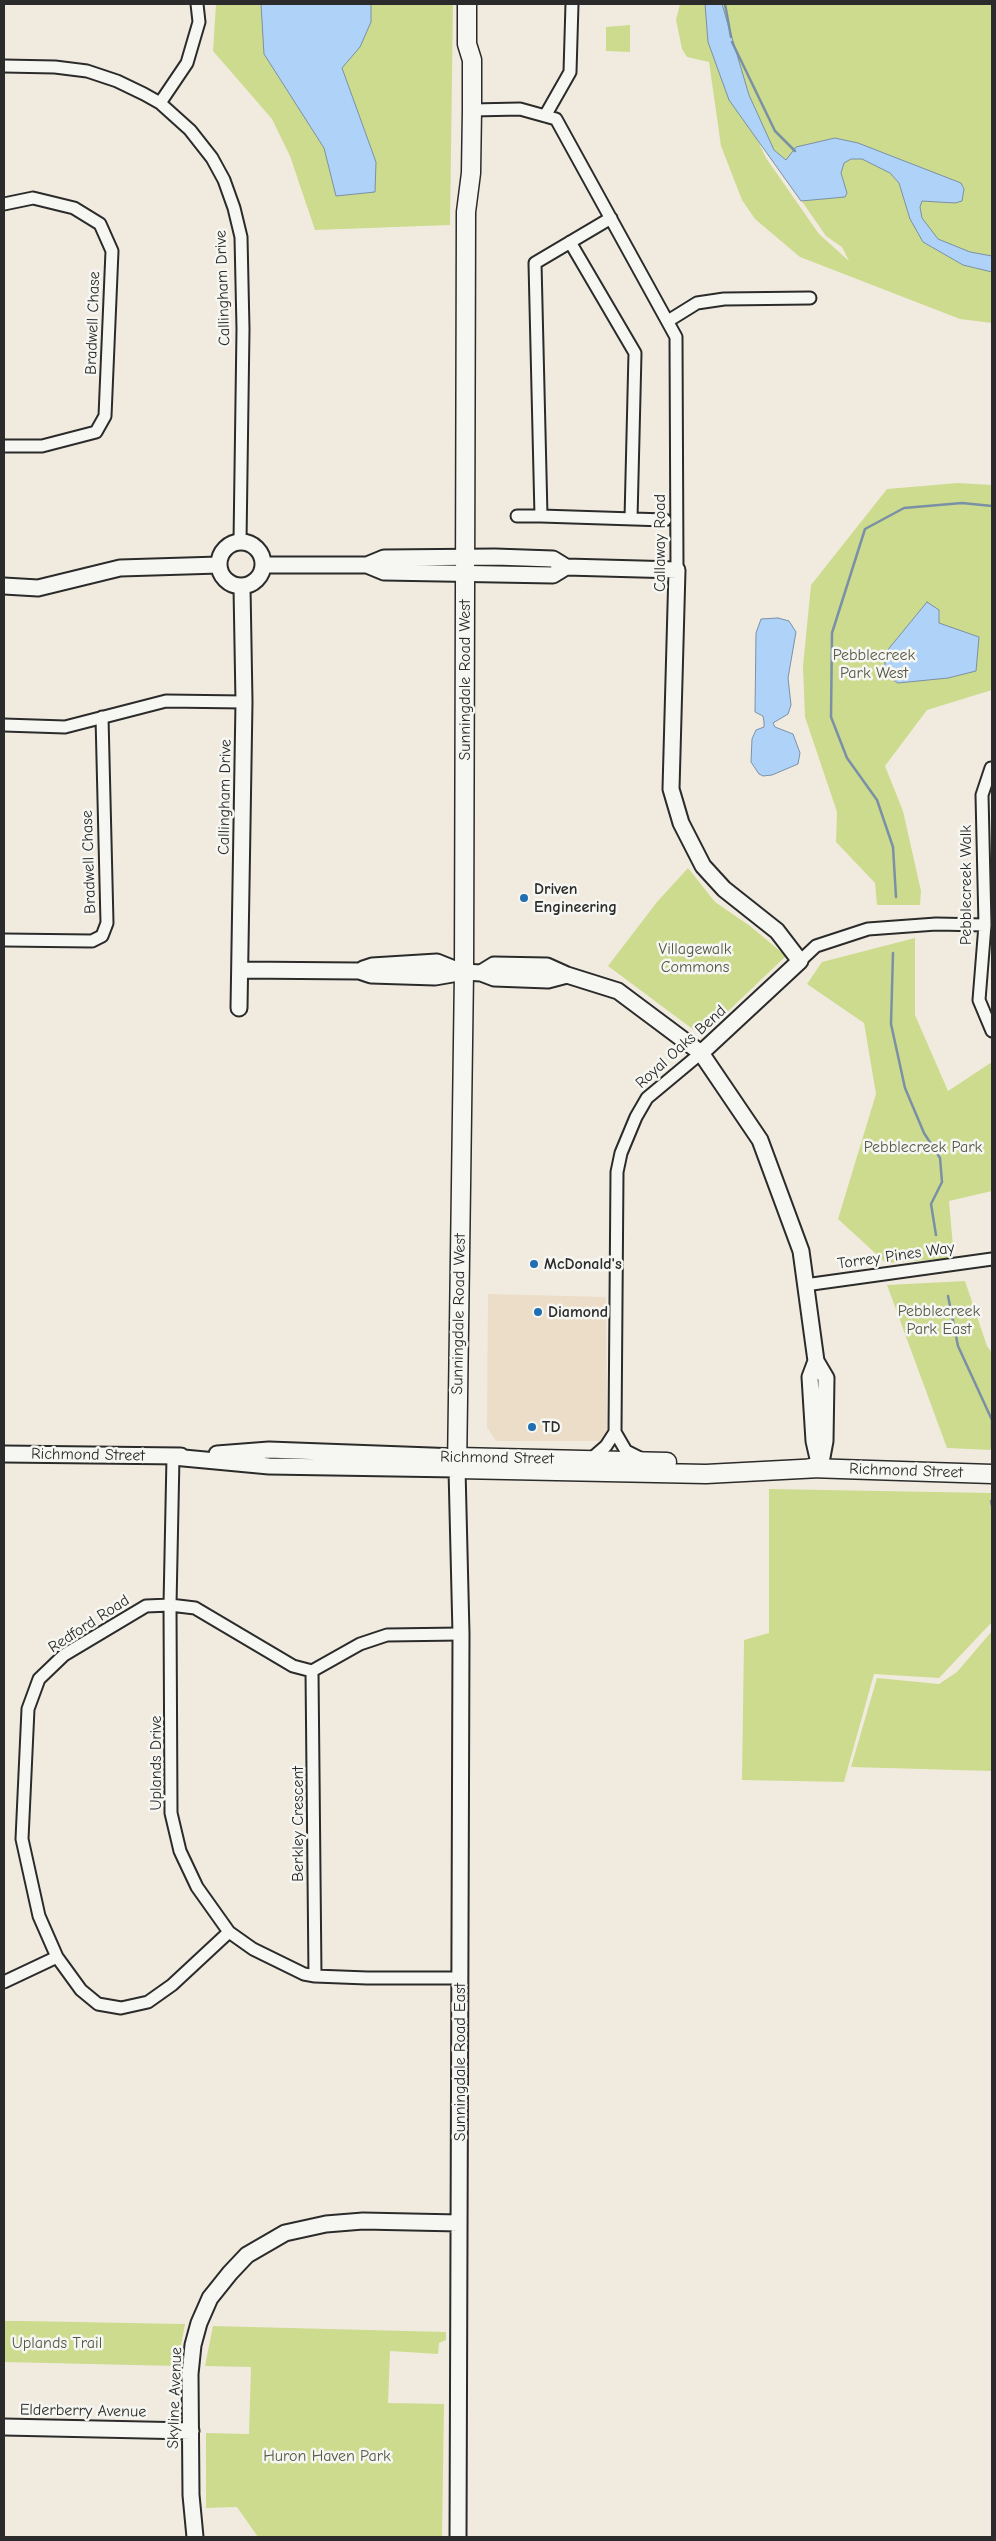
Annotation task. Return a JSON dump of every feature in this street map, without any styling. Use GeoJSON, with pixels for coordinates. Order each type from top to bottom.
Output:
{"type":"FeatureCollection","features":[{"type":"Feature","properties":{"kind":"main road","name":"Sunningdale Road West"},"geometry":{"type":"LineString","coordinates":[[467,4],[467,44],[463,60],[463,173],[467,189]]}},
{"type":"Feature","properties":{"kind":"main road","name":"Sunningdale Road West"},"geometry":{"type":"LineString","coordinates":[[462,1463],[466,1284],[461,1172],[472,973],[465,565],[467,189],[471,173],[472,60],[467,44]]}},
{"type":"Feature","properties":{"kind":"main road","name":"Richmond Street"},"geometry":{"type":"LineString","coordinates":[[462,1463],[590,1460],[646,1461],[992,1474]]}},
{"type":"Feature","properties":{"kind":"main road","name":"Richmond Street"},"geometry":{"type":"LineString","coordinates":[[462,1463],[706,1474],[820,1468]]}},
{"type":"Feature","properties":{"kind":"street"},"geometry":{"type":"LineString","coordinates":[[160,103],[187,63],[199,22],[197,4]]}},
{"type":"Feature","properties":{"kind":"street"},"geometry":{"type":"LineString","coordinates":[[545,116],[570,72],[572,4]]}},
{"type":"Feature","properties":{"kind":"street","name":"Callingham Drive"},"geometry":{"type":"LineString","coordinates":[[4,66],[55,67],[87,71],[117,80],[160,103],[190,130],[212,158],[234,208],[242,237],[243,329],[240,542]]}},
{"type":"Feature","properties":{"kind":"street","name":"Callaway Road"},"geometry":{"type":"LineString","coordinates":[[472,110],[520,108],[556,119],[676,337],[678,374],[677,570],[671,789],[681,823],[703,866],[724,889],[777,931],[800,961]]}},
{"type":"Feature","properties":{"kind":"street","name":"Bradwell Chase"},"geometry":{"type":"LineString","coordinates":[[4,204],[33,198],[74,208],[100,224],[112,251],[105,416],[96,432],[42,446],[4,446]]}},
{"type":"Feature","properties":{"kind":"street"},"geometry":{"type":"LineString","coordinates":[[541,516],[535,263],[611,218]]}},
{"type":"Feature","properties":{"kind":"street"},"geometry":{"type":"LineString","coordinates":[[570,242],[634,353],[631,519]]}},
{"type":"Feature","properties":{"kind":"street"},"geometry":{"type":"LineString","coordinates":[[668,321],[697,302],[724,298],[810,298]]}},
{"type":"Feature","properties":{"kind":"street"},"geometry":{"type":"LineString","coordinates":[[517,516],[665,520]]}},
{"type":"Feature","properties":{"kind":"street"},"geometry":{"type":"LineString","coordinates":[[240,542],[254,546],[260,551],[264,565],[257,580],[242,587],[226,581],[219,566],[225,549],[240,542]]}},
{"type":"Feature","properties":{"kind":"street"},"geometry":{"type":"LineString","coordinates":[[264,565],[367,565],[384,572],[465,565],[552,575],[566,567],[677,570]]}},
{"type":"Feature","properties":{"kind":"street"},"geometry":{"type":"LineString","coordinates":[[4,586],[38,588],[120,568],[219,566]]}},
{"type":"Feature","properties":{"kind":"street","name":"Callingham Drive"},"geometry":{"type":"LineString","coordinates":[[239,1008],[244,702],[242,587]]}},
{"type":"Feature","properties":{"kind":"street"},"geometry":{"type":"LineString","coordinates":[[4,725],[65,727],[166,701],[244,702]]}},
{"type":"Feature","properties":{"kind":"street","name":"Bradwell Chase"},"geometry":{"type":"LineString","coordinates":[[4,940],[92,942],[102,936],[107,923],[102,717]]}},
{"type":"Feature","properties":{"kind":"street","name":"Pebblecreek Walk"},"geometry":{"type":"LineString","coordinates":[[990,768],[982,795],[985,925],[979,1000],[992,1031]]}},
{"type":"Feature","properties":{"kind":"street","name":"Royal Oaks Bend"},"geometry":{"type":"LineString","coordinates":[[615,1432],[617,1172],[621,1153],[636,1117],[647,1098],[701,1052],[816,946],[868,929],[936,924],[985,925]]}},
{"type":"Feature","properties":{"kind":"street"},"geometry":{"type":"LineString","coordinates":[[240,970],[359,971],[372,966],[437,962],[494,978],[548,980],[567,975],[618,991],[701,1052],[760,1140],[801,1251],[816,1362],[810,1377],[814,1441],[820,1468]]}},
{"type":"Feature","properties":{"kind":"street","name":"Torrey Pines Way"},"geometry":{"type":"LineString","coordinates":[[805,1285],[992,1259]]}},
{"type":"Feature","properties":{"kind":"street"},"geometry":{"type":"LineString","coordinates":[[590,1460],[606,1446],[615,1432],[626,1451],[646,1461]]}},
{"type":"Feature","properties":{"kind":"street","name":"Richmond Street"},"geometry":{"type":"LineString","coordinates":[[4,1454],[173,1457],[269,1450],[462,1463]]}},
{"type":"Feature","properties":{"kind":"street","name":"Uplands Drive"},"geometry":{"type":"LineString","coordinates":[[173,1457],[170,1605],[171,1813],[180,1851],[196,1887],[229,1932],[253,1949],[315,1976],[460,1978]]}},
{"type":"Feature","properties":{"kind":"street","name":"Sunningdale Road East"},"geometry":{"type":"LineString","coordinates":[[458,2537],[460,1587],[462,1463]]}},
{"type":"Feature","properties":{"kind":"street","name":"Redford Road"},"geometry":{"type":"LineString","coordinates":[[229,1932],[172,1985],[148,2002],[120,2008],[98,2004],[81,1990],[57,1957],[40,1916],[22,1839],[28,1709],[39,1680],[64,1655],[146,1606],[170,1605],[195,1608],[293,1666],[312,1671]]}},
{"type":"Feature","properties":{"kind":"street"},"geometry":{"type":"LineString","coordinates":[[312,1671],[360,1644],[387,1635],[461,1634]]}},
{"type":"Feature","properties":{"kind":"street","name":"Berkley Crescent"},"geometry":{"type":"LineString","coordinates":[[312,1671],[315,1976]]}},
{"type":"Feature","properties":{"kind":"street"},"geometry":{"type":"LineString","coordinates":[[4,1982],[57,1957]]}},
{"type":"Feature","properties":{"kind":"street","name":"Skyline Avenue"},"geometry":{"type":"LineString","coordinates":[[195,2537],[191,2495],[190,2374],[193,2345],[199,2323],[210,2298],[247,2255],[284,2233],[326,2224],[363,2221],[459,2223]]}},
{"type":"Feature","properties":{"kind":"street","name":"Elderberry Avenue"},"geometry":{"type":"LineString","coordinates":[[4,2427],[191,2431]]}},
{"type":"Feature","properties":{"kind":"shaded area"},"geometry":{"type":"Polygon","coordinates":[[[488,1294],[606,1297],[607,1441],[496,1441],[487,1427],[488,1294]]]}},
{"type":"Feature","properties":{"kind":"green space"},"geometry":{"type":"Polygon","coordinates":[[[216,4],[453,4],[450,225],[315,230],[290,156],[272,119],[213,51],[216,4]]]}},
{"type":"Feature","properties":{"kind":"green space"},"geometry":{"type":"Polygon","coordinates":[[[680,4],[712,4],[731,83],[766,158],[819,234],[849,261],[842,247],[826,236],[767,151],[716,4],[992,4],[992,323],[960,319],[800,257],[755,219],[742,200],[721,146],[709,62],[687,57],[682,49],[676,20],[680,4]]]}},
{"type":"Feature","properties":{"kind":"green space"},"geometry":{"type":"Polygon","coordinates":[[[630,25],[630,52],[606,51],[606,27],[630,25]]]}},
{"type":"Feature","properties":{"kind":"green space","name":"Pebblecreek Park West"},"geometry":{"type":"Polygon","coordinates":[[[958,483],[992,485],[992,690],[927,710],[885,766],[903,811],[921,891],[920,905],[877,905],[875,883],[836,842],[837,812],[805,717],[803,666],[811,585],[887,489],[958,483]]]}},
{"type":"Feature","properties":{"kind":"green space","name":"Villagewalk Commons"},"geometry":{"type":"Polygon","coordinates":[[[688,868],[715,902],[750,926],[786,956],[702,1036],[608,966],[657,902],[688,868]]]}},
{"type":"Feature","properties":{"kind":"green space","name":"Pebblecreek Park"},"geometry":{"type":"Polygon","coordinates":[[[915,938],[915,1015],[948,1091],[992,1062],[992,1191],[949,1201],[954,1258],[886,1263],[838,1219],[876,1094],[864,1023],[807,984],[822,962],[915,938]]]}},
{"type":"Feature","properties":{"kind":"green space","name":"Pebblecreek Park East"},"geometry":{"type":"Polygon","coordinates":[[[965,1281],[987,1346],[992,1353],[992,1450],[947,1448],[887,1285],[965,1281]]]}},
{"type":"Feature","properties":{"kind":"green space"},"geometry":{"type":"Polygon","coordinates":[[[769,1489],[992,1493],[992,1622],[939,1678],[874,1674],[844,1782],[742,1780],[744,1640],[769,1633],[769,1489]]]}},
{"type":"Feature","properties":{"kind":"green space"},"geometry":{"type":"Polygon","coordinates":[[[992,1631],[992,1771],[851,1767],[877,1678],[939,1684],[957,1672],[992,1631]]]}},
{"type":"Feature","properties":{"kind":"green space","name":"Uplands Trail"},"geometry":{"type":"Polygon","coordinates":[[[4,2321],[185,2324],[177,2366],[4,2362],[4,2321]]]}},
{"type":"Feature","properties":{"kind":"green space","name":"Huron Haven Park"},"geometry":{"type":"Polygon","coordinates":[[[213,2326],[446,2332],[446,2340],[439,2343],[438,2354],[390,2351],[388,2403],[444,2404],[442,2537],[258,2537],[237,2507],[206,2508],[206,2433],[249,2434],[251,2367],[205,2366],[213,2326]]]}},
{"type":"Feature","properties":{"kind":"water"},"geometry":{"type":"Polygon","coordinates":[[[261,4],[371,4],[371,22],[360,47],[342,68],[376,162],[375,192],[336,196],[324,148],[264,54],[261,4]]]}},
{"type":"Feature","properties":{"kind":"water"},"geometry":{"type":"Polygon","coordinates":[[[705,4],[722,4],[749,95],[774,150],[786,160],[796,147],[835,138],[858,143],[961,183],[964,189],[962,201],[955,203],[922,201],[920,207],[922,218],[938,239],[970,252],[992,256],[992,272],[963,265],[923,242],[910,219],[899,183],[890,173],[862,159],[851,159],[844,163],[841,173],[847,193],[845,197],[801,201],[729,100],[708,42],[705,4]]]}},
{"type":"Feature","properties":{"kind":"water"},"geometry":{"type":"Polygon","coordinates":[[[927,602],[939,610],[939,623],[979,637],[976,671],[948,678],[898,683],[884,674],[886,652],[927,602]]]}},
{"type":"Feature","properties":{"kind":"water"},"geometry":{"type":"Polygon","coordinates":[[[778,618],[789,621],[796,632],[788,678],[791,705],[788,714],[773,723],[775,727],[793,734],[800,753],[798,764],[772,775],[763,776],[759,774],[751,762],[752,739],[756,730],[764,727],[763,716],[755,712],[756,633],[761,619],[778,618]]]}},
{"type":"Feature","properties":{"kind":"waterway"},"geometry":{"type":"LineString","coordinates":[[725,4],[731,37]]}},
{"type":"Feature","properties":{"kind":"waterway"},"geometry":{"type":"LineString","coordinates":[[732,42],[775,131],[795,151]]}},
{"type":"Feature","properties":{"kind":"waterway"},"geometry":{"type":"LineString","coordinates":[[896,897],[893,847],[877,800],[847,758],[831,717],[832,633],[865,529],[904,508],[962,503],[992,506]]}},
{"type":"Feature","properties":{"kind":"waterway"},"geometry":{"type":"LineString","coordinates":[[893,953],[891,1024],[905,1088],[924,1133],[940,1158],[942,1182],[931,1204],[936,1235]]}},
{"type":"Feature","properties":{"kind":"waterway"},"geometry":{"type":"LineString","coordinates":[[948,1296],[958,1346],[992,1420],[992,1448]]}},
{"type":"Feature","properties":{"kind":"waterway"},"geometry":{"type":"LineString","coordinates":[[991,1501],[992,1506]]}},
{"type":"Feature","properties":{"kind":"place","name":"Driven Engineering"},"geometry":{"type":"Point","coordinates":[524,898]}},
{"type":"Feature","properties":{"kind":"place","name":"McDonald's"},"geometry":{"type":"Point","coordinates":[534,1264]}},
{"type":"Feature","properties":{"kind":"place","name":"Diamond"},"geometry":{"type":"Point","coordinates":[538,1312]}},
{"type":"Feature","properties":{"kind":"place","name":"TD"},"geometry":{"type":"Point","coordinates":[532,1427]}}]}
